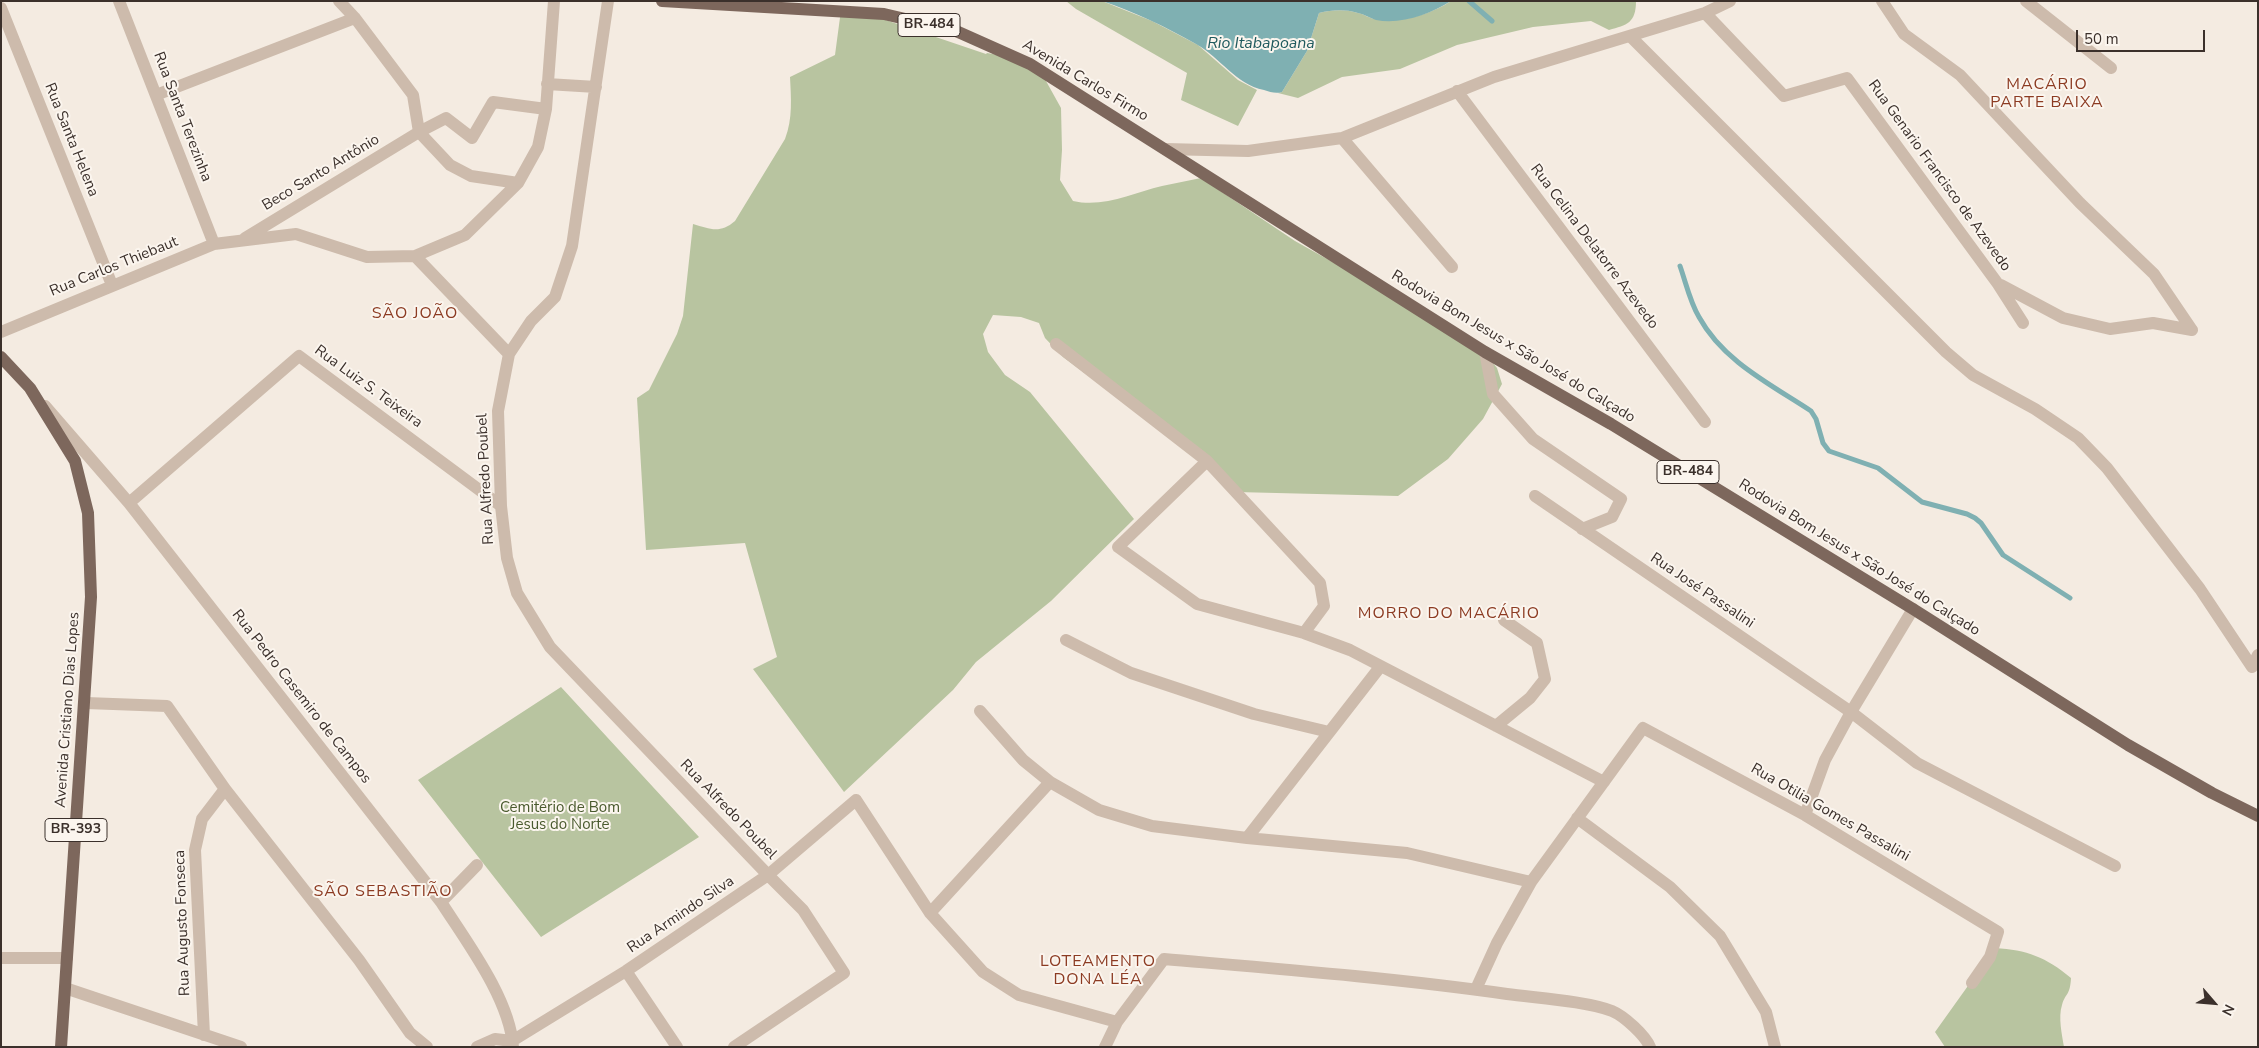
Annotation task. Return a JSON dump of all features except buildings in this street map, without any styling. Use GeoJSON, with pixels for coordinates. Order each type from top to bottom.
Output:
{"type":"FeatureCollection","features":[{"type":"Feature","properties":{"kind":"main road","name":"Avenida Carlos Firmo"},"geometry":{"type":"LineString","coordinates":[[662,1],[884,14],[956,31],[1030,64],[1165,149]]}},
{"type":"Feature","properties":{"kind":"main road","name":"Rodovia Bom Jesus x São José do Calçado"},"geometry":{"type":"LineString","coordinates":[[1165,149],[1485,352],[1610,424],[1913,609],[2128,745],[2212,793],[2258,816]]}},
{"type":"Feature","properties":{"kind":"main road","name":"BR-393"},"geometry":{"type":"LineString","coordinates":[[1,357],[30,388]]}},
{"type":"Feature","properties":{"kind":"main road","name":"Avenida Cristiano Dias Lopes"},"geometry":{"type":"LineString","coordinates":[[30,388],[75,461],[88,513],[91,597],[86,703],[61,1047]]}},
{"type":"Feature","properties":{"kind":"street","name":"Rua Santa Terezinha"},"geometry":{"type":"LineString","coordinates":[[119,1],[214,244]]}},
{"type":"Feature","properties":{"kind":"street"},"geometry":{"type":"LineString","coordinates":[[339,1],[355,18],[413,95],[419,132],[450,165],[471,176],[518,183]]}},
{"type":"Feature","properties":{"kind":"street"},"geometry":{"type":"LineString","coordinates":[[510,354],[415,256],[465,235],[496,207],[518,183],[538,147],[546,109],[554,1]]}},
{"type":"Feature","properties":{"kind":"street","name":"Rua Alfredo Poubel"},"geometry":{"type":"LineString","coordinates":[[608,1],[572,246],[556,297],[531,321],[510,354],[498,411],[501,506],[507,558],[517,593],[550,647],[803,910],[844,973],[734,1047]]}},
{"type":"Feature","properties":{"kind":"street"},"geometry":{"type":"LineString","coordinates":[[1165,149],[1248,151],[1342,138],[1494,77],[1704,13],[1730,1]]}},
{"type":"Feature","properties":{"kind":"street"},"geometry":{"type":"LineString","coordinates":[[1882,1],[1904,34],[1960,75],[2080,203],[2154,274],[2192,330],[2153,323],[2110,329],[2063,318],[1998,284]]}},
{"type":"Feature","properties":{"kind":"street"},"geometry":{"type":"LineString","coordinates":[[2026,1],[2111,68]]}},
{"type":"Feature","properties":{"kind":"street","name":"Rua Santa Helena"},"geometry":{"type":"LineString","coordinates":[[1,8],[5,31],[112,285]]}},
{"type":"Feature","properties":{"kind":"street","name":"Rua Genario Francisco de Azevedo"},"geometry":{"type":"LineString","coordinates":[[1704,13],[1784,96],[1847,78],[1998,284],[2023,323]]}},
{"type":"Feature","properties":{"kind":"street"},"geometry":{"type":"LineString","coordinates":[[156,94],[355,18]]}},
{"type":"Feature","properties":{"kind":"street"},"geometry":{"type":"LineString","coordinates":[[1630,36],[1946,352],[1973,375],[2035,409],[2078,438],[2107,468],[2194,582],[2252,667],[2258,655]]}},
{"type":"Feature","properties":{"kind":"street"},"geometry":{"type":"LineString","coordinates":[[547,84],[596,87]]}},
{"type":"Feature","properties":{"kind":"street","name":"Rua Celina Delatorre Azevedo"},"geometry":{"type":"LineString","coordinates":[[1457,91],[1705,422]]}},
{"type":"Feature","properties":{"kind":"street","name":"Beco Santo Antônio"},"geometry":{"type":"LineString","coordinates":[[240,241],[419,132],[446,118],[472,138],[493,102],[546,109]]}},
{"type":"Feature","properties":{"kind":"street"},"geometry":{"type":"LineString","coordinates":[[1342,138],[1452,266]]}},
{"type":"Feature","properties":{"kind":"street","name":"Rua Carlos Thiebaut"},"geometry":{"type":"LineString","coordinates":[[3,328],[214,244],[296,234],[366,256],[415,256]]}},
{"type":"Feature","properties":{"kind":"street"},"geometry":{"type":"LineString","coordinates":[[1056,344],[1207,461],[1320,583],[1324,606],[1304,633]]}},
{"type":"Feature","properties":{"kind":"street"},"geometry":{"type":"LineString","coordinates":[[1485,352],[1493,394],[1533,439],[1622,499],[1612,516],[1582,530]]}},
{"type":"Feature","properties":{"kind":"street","name":"Rua Luiz S. Teixeira"},"geometry":{"type":"LineString","coordinates":[[129,503],[299,356],[501,506]]}},
{"type":"Feature","properties":{"kind":"street","name":"Rua Pedro Casemiro de Campos"},"geometry":{"type":"LineString","coordinates":[[30,388],[129,503],[441,902],[481,963],[504,1011],[512,1044]]}},
{"type":"Feature","properties":{"kind":"street"},"geometry":{"type":"LineString","coordinates":[[1207,461],[1118,547],[1197,604],[1304,633],[1350,650],[1604,782],[1531,882],[1497,943],[1476,989]]}},
{"type":"Feature","properties":{"kind":"street","name":"Rua José Passalini"},"geometry":{"type":"LineString","coordinates":[[1535,496],[1582,530],[1851,712],[1918,763],[2115,866]]}},
{"type":"Feature","properties":{"kind":"street"},"geometry":{"type":"LineString","coordinates":[[1805,815],[1825,760],[1851,712],[1913,609]]}},
{"type":"Feature","properties":{"kind":"street"},"geometry":{"type":"LineString","coordinates":[[1496,726],[1530,698],[1545,679],[1537,643],[1504,620]]}},
{"type":"Feature","properties":{"kind":"street"},"geometry":{"type":"LineString","coordinates":[[1066,640],[1131,673],[1254,714],[1329,732]]}},
{"type":"Feature","properties":{"kind":"street"},"geometry":{"type":"LineString","coordinates":[[1247,838],[1380,667]]}},
{"type":"Feature","properties":{"kind":"street"},"geometry":{"type":"LineString","coordinates":[[86,703],[166,706],[225,788],[359,960],[410,1033],[427,1047]]}},
{"type":"Feature","properties":{"kind":"street"},"geometry":{"type":"LineString","coordinates":[[980,712],[1023,760],[1050,782],[1099,810],[1152,826],[1247,838],[1407,853],[1531,882]]}},
{"type":"Feature","properties":{"kind":"street","name":"Rua Otilia Gomes Passalini"},"geometry":{"type":"LineString","coordinates":[[1604,782],[1643,728],[1805,815],[1998,932],[1990,957],[1972,983]]}},
{"type":"Feature","properties":{"kind":"street"},"geometry":{"type":"LineString","coordinates":[[1050,782],[930,913],[983,972],[1019,995],[1117,1022]]}},
{"type":"Feature","properties":{"kind":"street","name":"Rua Augusto Fonseca"},"geometry":{"type":"LineString","coordinates":[[204,1035],[195,850],[202,819],[225,788]]}},
{"type":"Feature","properties":{"kind":"street","name":"Rua Armindo Silva"},"geometry":{"type":"LineString","coordinates":[[512,1044],[626,971],[768,875],[856,800],[930,913]]}},
{"type":"Feature","properties":{"kind":"street"},"geometry":{"type":"LineString","coordinates":[[1577,818],[1670,887],[1720,936],[1766,1012],[1775,1047]]}},
{"type":"Feature","properties":{"kind":"street"},"geometry":{"type":"LineString","coordinates":[[441,902],[477,865]]}},
{"type":"Feature","properties":{"kind":"street"},"geometry":{"type":"LineString","coordinates":[[1,958],[67,958]]}},
{"type":"Feature","properties":{"kind":"street"},"geometry":{"type":"LineString","coordinates":[[1105,1047],[1117,1022],[1164,959],[1278,968],[1476,989],[1583,1005],[1613,1012],[1646,1037],[1650,1047]]}},
{"type":"Feature","properties":{"kind":"street"},"geometry":{"type":"LineString","coordinates":[[626,971],[677,1047]]}},
{"type":"Feature","properties":{"kind":"street"},"geometry":{"type":"LineString","coordinates":[[65,988],[240,1047]]}},
{"type":"Feature","properties":{"kind":"street"},"geometry":{"type":"LineString","coordinates":[[477,1047],[495,1039],[512,1044]]}},
{"type":"Feature","properties":{"kind":"green space"},"geometry":{"type":"Polygon","coordinates":[[[1066,1],[1102,1],[1152,21],[1198,45],[1238,80],[1257,90],[1238,126],[1181,100],[1187,73],[1076,9],[1066,1]]]}},
{"type":"Feature","properties":{"kind":"green space"},"geometry":{"type":"Polygon","coordinates":[[[1451,1],[1636,1],[1636,8],[1629,22],[1609,30],[1591,21],[1533,27],[1457,45],[1400,69],[1342,77],[1298,98],[1278,93],[1282,92],[1307,51],[1319,13],[1343,10],[1374,19],[1395,20],[1425,14],[1451,1]]]}},
{"type":"Feature","properties":{"kind":"green space"},"geometry":{"type":"Polygon","coordinates":[[[841,10],[856,10],[986,54],[1015,58],[1041,72],[1061,108],[1062,150],[1060,180],[1073,201],[1096,203],[1201,178],[1295,241],[1477,343],[1497,368],[1502,384],[1483,419],[1448,459],[1398,496],[1236,492],[1186,448],[1063,357],[1045,338],[1039,323],[1021,317],[993,315],[983,334],[988,352],[1005,375],[1030,392],[1134,519],[1051,601],[976,662],[953,690],[844,792],[753,669],[777,657],[745,543],[646,550],[637,398],[649,390],[677,334],[683,316],[693,224],[710,229],[720,229],[735,221],[785,139],[790,116],[790,77],[835,55],[841,10]]]}},
{"type":"Feature","properties":{"kind":"green space","name":"Cemitério de Bom Jesus do Norte"},"geometry":{"type":"Polygon","coordinates":[[[561,687],[699,837],[541,937],[418,780],[561,687]]]}},
{"type":"Feature","properties":{"kind":"green space"},"geometry":{"type":"Polygon","coordinates":[[[1995,948],[2036,956],[2071,978],[2069,991],[2063,1001],[2060,1015],[2064,1047],[1945,1047],[1935,1032],[1995,948]]]}},
{"type":"Feature","properties":{"kind":"water","name":"Rio Itabapoana"},"geometry":{"type":"Polygon","coordinates":[[[1102,1],[1451,1],[1425,14],[1395,21],[1376,20],[1348,11],[1319,13],[1307,51],[1282,92],[1277,93],[1254,87],[1245,82],[1196,44],[1138,15],[1102,1]]]}},
{"type":"Feature","properties":{"kind":"waterway"},"geometry":{"type":"LineString","coordinates":[[1469,1],[1492,21]]}},
{"type":"Feature","properties":{"kind":"waterway"},"geometry":{"type":"LineString","coordinates":[[1680,266],[1693,305],[1709,333],[1734,359],[1811,411],[1816,419],[1823,443],[1829,451],[1878,468],[1922,502],[1967,514],[1975,518],[1981,523],[2003,555],[2070,598]]}},
{"type":"Feature","properties":{"kind":"district","name":"MACÁRIO PARTE BAIXA"},"geometry":{"type":"Point","coordinates":[2047,94]}},
{"type":"Feature","properties":{"kind":"district","name":"SÃO JOÃO"},"geometry":{"type":"Point","coordinates":[415,314]}},
{"type":"Feature","properties":{"kind":"district","name":"MORRO DO MACÁRIO"},"geometry":{"type":"Point","coordinates":[1449,614]}},
{"type":"Feature","properties":{"kind":"district","name":"SÃO SEBASTIÃO"},"geometry":{"type":"Point","coordinates":[383,892]}},
{"type":"Feature","properties":{"kind":"district","name":"LOTEAMENTO DONA LÉA"},"geometry":{"type":"Point","coordinates":[1098,971]}}]}
